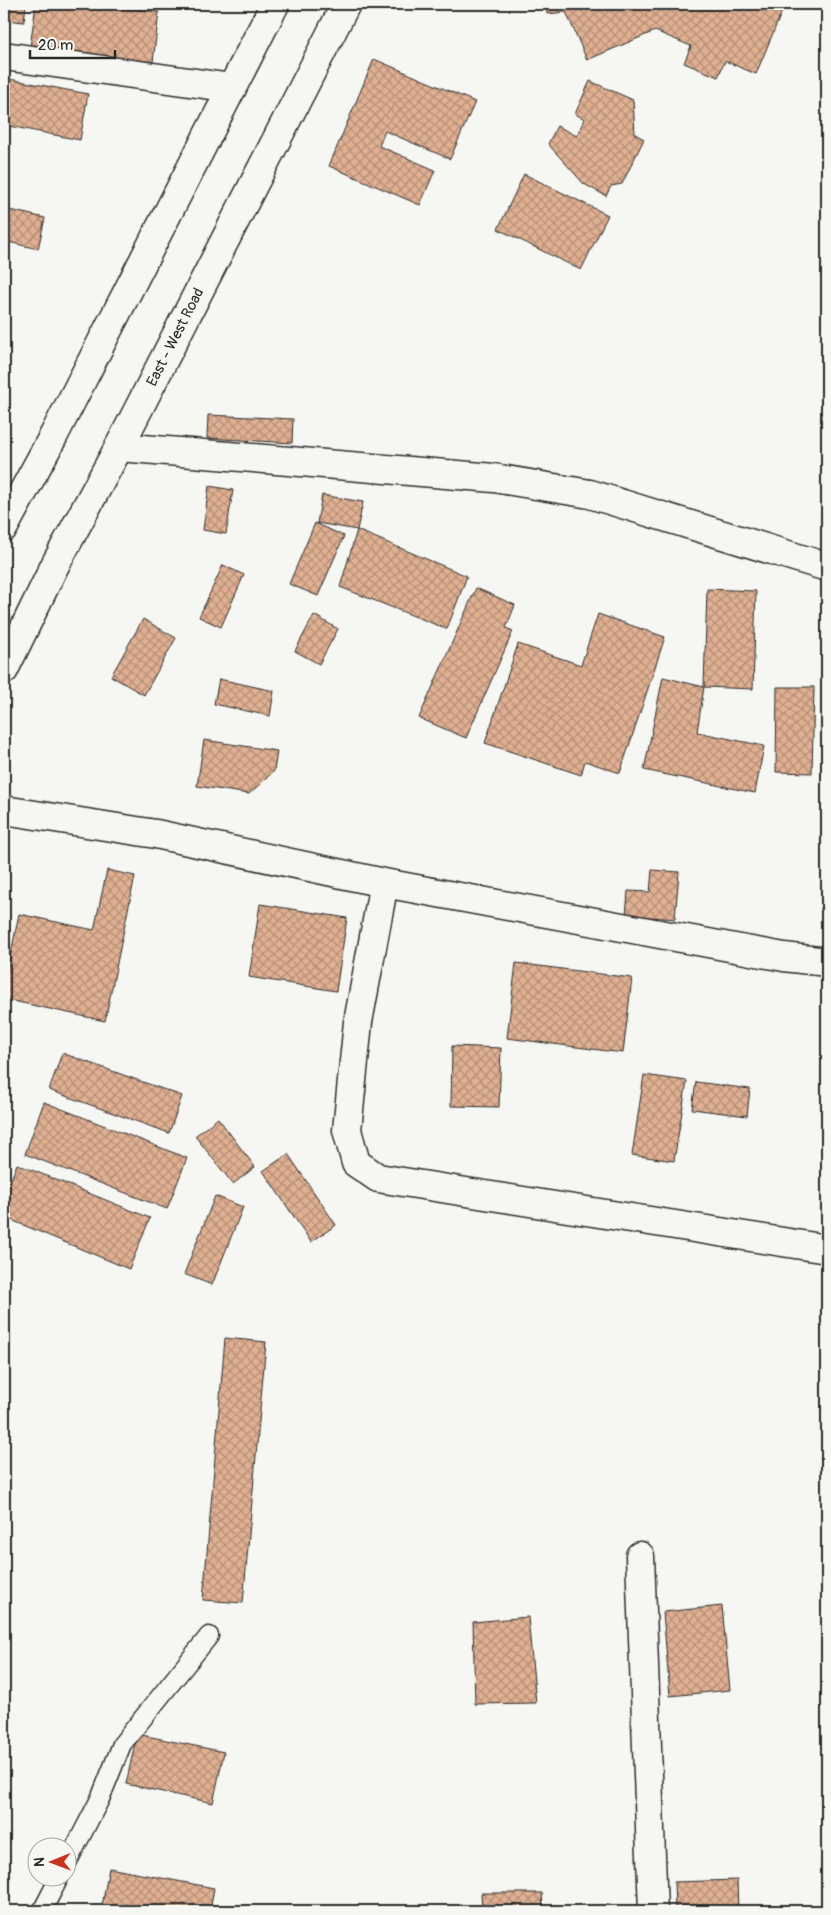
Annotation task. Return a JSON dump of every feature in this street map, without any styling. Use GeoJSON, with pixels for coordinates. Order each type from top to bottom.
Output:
{"type":"FeatureCollection","features":[{"type":"Feature","properties":{"kind":"street"},"geometry":{"type":"LineString","coordinates":[[4,527],[59,426],[275,4]]}},
{"type":"Feature","properties":{"kind":"street","name":"East - West Road"},"geometry":{"type":"LineString","coordinates":[[4,670],[55,565],[119,447],[346,4]]}},
{"type":"Feature","properties":{"kind":"street"},"geometry":{"type":"LineString","coordinates":[[4,56],[232,88]]}},
{"type":"Feature","properties":{"kind":"street"},"geometry":{"type":"LineString","coordinates":[[119,447],[494,478],[590,494],[827,567]]}},
{"type":"Feature","properties":{"kind":"street"},"geometry":{"type":"LineString","coordinates":[[4,810],[156,834],[384,883],[784,957],[827,962]]}},
{"type":"Feature","properties":{"kind":"street"},"geometry":{"type":"LineString","coordinates":[[384,883],[358,1022],[347,1130],[356,1163],[378,1178],[827,1249]]}},
{"type":"Feature","properties":{"kind":"street"},"geometry":{"type":"LineString","coordinates":[[640,1556],[654,1911]]}},
{"type":"Feature","properties":{"kind":"lane"},"geometry":{"type":"LineString","coordinates":[[78,1842],[100,1799],[122,1744],[209,1636]]}},
{"type":"Feature","properties":{"kind":"lane"},"geometry":{"type":"LineString","coordinates":[[42,1911],[54,1888]]}},
{"type":"Feature","properties":{"kind":"building"},"geometry":{"type":"Polygon","coordinates":[[[4,4],[26,4],[24,22],[4,20],[4,4]]]}},
{"type":"Feature","properties":{"kind":"building"},"geometry":{"type":"Polygon","coordinates":[[[36,4],[94,4],[159,12],[153,62],[30,47],[36,4]]]}},
{"type":"Feature","properties":{"kind":"building"},"geometry":{"type":"Polygon","coordinates":[[[546,4],[785,4],[756,74],[725,61],[718,77],[684,63],[691,46],[655,31],[587,60],[566,12],[547,14],[546,4]]]}},
{"type":"Feature","properties":{"kind":"building"},"geometry":{"type":"Polygon","coordinates":[[[374,59],[475,102],[450,159],[385,131],[379,146],[435,170],[420,205],[329,166],[374,59]]]}},
{"type":"Feature","properties":{"kind":"building"},"geometry":{"type":"Polygon","coordinates":[[[4,78],[88,94],[80,140],[4,125],[4,78]]]}},
{"type":"Feature","properties":{"kind":"building"},"geometry":{"type":"Polygon","coordinates":[[[590,81],[633,100],[635,134],[644,139],[622,184],[611,186],[606,196],[584,184],[548,144],[557,126],[577,136],[585,119],[575,114],[590,81]]]}},
{"type":"Feature","properties":{"kind":"building"},"geometry":{"type":"Polygon","coordinates":[[[524,174],[608,215],[581,270],[498,229],[524,174]]]}},
{"type":"Feature","properties":{"kind":"building"},"geometry":{"type":"Polygon","coordinates":[[[5,209],[45,218],[38,249],[4,241],[5,209]]]}},
{"type":"Feature","properties":{"kind":"building"},"geometry":{"type":"Polygon","coordinates":[[[208,415],[293,419],[292,443],[207,438],[208,415]]]}},
{"type":"Feature","properties":{"kind":"building"},"geometry":{"type":"Polygon","coordinates":[[[209,486],[233,490],[226,534],[203,530],[209,486]]]}},
{"type":"Feature","properties":{"kind":"building"},"geometry":{"type":"Polygon","coordinates":[[[322,495],[363,502],[357,530],[317,523],[322,495]]]}},
{"type":"Feature","properties":{"kind":"building"},"geometry":{"type":"Polygon","coordinates":[[[315,523],[344,536],[318,596],[289,584],[315,523]]]}},
{"type":"Feature","properties":{"kind":"building"},"geometry":{"type":"Polygon","coordinates":[[[357,530],[467,576],[447,629],[340,587],[357,530]]]}},
{"type":"Feature","properties":{"kind":"building"},"geometry":{"type":"Polygon","coordinates":[[[223,565],[244,575],[221,627],[199,617],[223,565]]]}},
{"type":"Feature","properties":{"kind":"building"},"geometry":{"type":"Polygon","coordinates":[[[476,588],[515,605],[506,628],[513,631],[466,738],[419,718],[476,588]]]}},
{"type":"Feature","properties":{"kind":"building"},"geometry":{"type":"Polygon","coordinates":[[[707,589],[756,591],[753,689],[704,687],[707,589]]]}},
{"type":"Feature","properties":{"kind":"building"},"geometry":{"type":"Polygon","coordinates":[[[598,614],[665,637],[620,773],[585,761],[581,775],[485,743],[518,644],[581,665],[598,614]]]}},
{"type":"Feature","properties":{"kind":"building"},"geometry":{"type":"Polygon","coordinates":[[[314,615],[338,629],[319,664],[295,651],[314,615]]]}},
{"type":"Feature","properties":{"kind":"building"},"geometry":{"type":"Polygon","coordinates":[[[143,619],[176,638],[144,695],[111,676],[143,619]]]}},
{"type":"Feature","properties":{"kind":"building"},"geometry":{"type":"Polygon","coordinates":[[[663,677],[704,687],[697,732],[764,746],[755,793],[644,770],[663,677]]]}},
{"type":"Feature","properties":{"kind":"building"},"geometry":{"type":"Polygon","coordinates":[[[219,679],[274,691],[270,716],[214,704],[219,679]]]}},
{"type":"Feature","properties":{"kind":"building"},"geometry":{"type":"Polygon","coordinates":[[[777,687],[814,687],[812,773],[776,772],[777,687]]]}},
{"type":"Feature","properties":{"kind":"building"},"geometry":{"type":"Polygon","coordinates":[[[204,740],[277,751],[274,771],[249,794],[197,786],[204,740]]]}},
{"type":"Feature","properties":{"kind":"building"},"geometry":{"type":"Polygon","coordinates":[[[107,870],[135,876],[105,1021],[4,999],[4,987],[19,914],[94,930],[107,870]]]}},
{"type":"Feature","properties":{"kind":"building"},"geometry":{"type":"Polygon","coordinates":[[[652,870],[679,872],[675,919],[626,915],[628,891],[650,892],[652,870]]]}},
{"type":"Feature","properties":{"kind":"building"},"geometry":{"type":"Polygon","coordinates":[[[260,904],[347,918],[336,991],[249,977],[260,904]]]}},
{"type":"Feature","properties":{"kind":"building"},"geometry":{"type":"Polygon","coordinates":[[[516,963],[632,978],[623,1053],[507,1038],[516,963]]]}},
{"type":"Feature","properties":{"kind":"building"},"geometry":{"type":"Polygon","coordinates":[[[452,1046],[501,1048],[499,1107],[451,1106],[452,1046]]]}},
{"type":"Feature","properties":{"kind":"building"},"geometry":{"type":"Polygon","coordinates":[[[62,1053],[182,1096],[169,1133],[49,1090],[62,1053]]]}},
{"type":"Feature","properties":{"kind":"building"},"geometry":{"type":"Polygon","coordinates":[[[644,1075],[687,1081],[674,1161],[632,1155],[644,1075]]]}},
{"type":"Feature","properties":{"kind":"building"},"geometry":{"type":"Polygon","coordinates":[[[696,1082],[750,1089],[747,1116],[692,1109],[696,1082]]]}},
{"type":"Feature","properties":{"kind":"building"},"geometry":{"type":"Polygon","coordinates":[[[44,1102],[187,1158],[167,1209],[25,1154],[44,1102]]]}},
{"type":"Feature","properties":{"kind":"building"},"geometry":{"type":"Polygon","coordinates":[[[218,1118],[255,1167],[233,1184],[195,1136],[218,1118]]]}},
{"type":"Feature","properties":{"kind":"building"},"geometry":{"type":"Polygon","coordinates":[[[288,1154],[336,1225],[311,1242],[263,1171],[288,1154]]]}},
{"type":"Feature","properties":{"kind":"building"},"geometry":{"type":"Polygon","coordinates":[[[17,1164],[150,1218],[129,1269],[4,1217],[4,1197],[17,1164]]]}},
{"type":"Feature","properties":{"kind":"building"},"geometry":{"type":"Polygon","coordinates":[[[215,1196],[243,1207],[212,1285],[184,1274],[215,1196]]]}},
{"type":"Feature","properties":{"kind":"building"},"geometry":{"type":"Polygon","coordinates":[[[225,1338],[266,1342],[243,1603],[203,1600],[225,1338]]]}},
{"type":"Feature","properties":{"kind":"building"},"geometry":{"type":"Polygon","coordinates":[[[722,1606],[730,1690],[670,1696],[663,1612],[722,1606]]]}},
{"type":"Feature","properties":{"kind":"building"},"geometry":{"type":"Polygon","coordinates":[[[528,1617],[536,1703],[475,1704],[473,1622],[528,1617]]]}},
{"type":"Feature","properties":{"kind":"building"},"geometry":{"type":"Polygon","coordinates":[[[137,1734],[224,1752],[213,1803],[126,1784],[137,1734]]]}},
{"type":"Feature","properties":{"kind":"building"},"geometry":{"type":"Polygon","coordinates":[[[109,1868],[214,1888],[210,1911],[101,1911],[109,1868]]]}},
{"type":"Feature","properties":{"kind":"building"},"geometry":{"type":"Polygon","coordinates":[[[737,1880],[738,1911],[675,1911],[674,1882],[737,1880]]]}},
{"type":"Feature","properties":{"kind":"building"},"geometry":{"type":"Polygon","coordinates":[[[481,1893],[542,1893],[543,1911],[482,1911],[481,1893]]]}}]}
